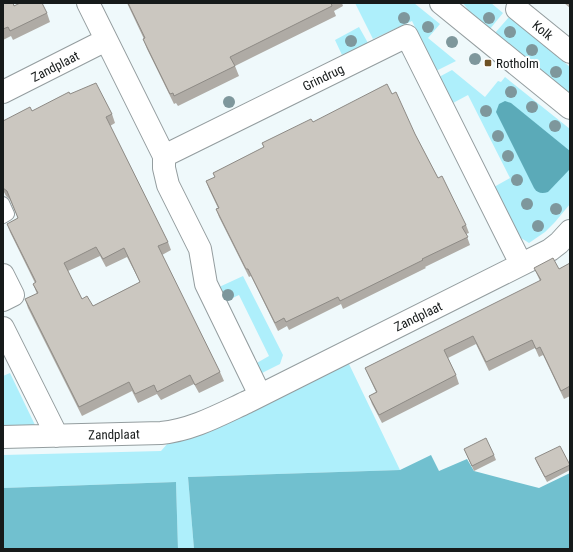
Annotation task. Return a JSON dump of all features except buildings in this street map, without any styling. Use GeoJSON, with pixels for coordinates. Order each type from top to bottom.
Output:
{"type":"FeatureCollection","features":[{"type":"Feature","properties":{"kind":"street"},"geometry":{"type":"LineString","coordinates":[[88,3],[164,156],[164,168],[168,185],[200,249],[206,284],[260,395]]}},
{"type":"Feature","properties":{"kind":"street"},"geometry":{"type":"LineString","coordinates":[[441,3],[570,108]]}},
{"type":"Feature","properties":{"kind":"street","name":"Kolk"},"geometry":{"type":"LineString","coordinates":[[517,9],[570,52]]}},
{"type":"Feature","properties":{"kind":"street","name":"Grindrug"},"geometry":{"type":"LineString","coordinates":[[164,156],[407,36],[522,264]]}},
{"type":"Feature","properties":{"kind":"street","name":"Zandplaat"},"geometry":{"type":"LineString","coordinates":[[3,92],[106,40]]}},
{"type":"Feature","properties":{"kind":"street","name":"Zandplaat"},"geometry":{"type":"LineString","coordinates":[[3,437],[151,433],[186,428],[206,421],[555,247],[570,231]]}},
{"type":"Feature","properties":{"kind":"street"},"geometry":{"type":"LineString","coordinates":[[3,276],[13,295],[3,300]]}},
{"type":"Feature","properties":{"kind":"street"},"geometry":{"type":"LineString","coordinates":[[3,328],[56,436]]}},
{"type":"Feature","properties":{"kind":"lane"},"geometry":{"type":"LineString","coordinates":[[3,203],[8,214],[3,217]]}},
{"type":"Feature","properties":{"kind":"shaded area"},"geometry":{"type":"Polygon","coordinates":[[[355,3],[414,3],[440,24],[428,38],[456,61],[436,71],[412,21],[373,39],[355,3]]]}},
{"type":"Feature","properties":{"kind":"shaded area"},"geometry":{"type":"Polygon","coordinates":[[[463,3],[491,3],[503,13],[490,29],[471,14],[463,3]]]}},
{"type":"Feature","properties":{"kind":"shaded area"},"geometry":{"type":"Polygon","coordinates":[[[509,17],[570,67],[570,94],[495,33],[509,17]]]}},
{"type":"Feature","properties":{"kind":"shaded area"},"geometry":{"type":"Polygon","coordinates":[[[359,27],[368,43],[342,55],[335,40],[359,27]]]}},
{"type":"Feature","properties":{"kind":"shaded area"},"geometry":{"type":"Polygon","coordinates":[[[452,70],[485,97],[498,81],[501,82],[505,77],[570,129],[570,204],[545,232],[529,243],[518,234],[494,187],[510,178],[468,95],[453,103],[439,77],[452,70]]]}},
{"type":"Feature","properties":{"kind":"shaded area"},"geometry":{"type":"Polygon","coordinates":[[[505,101],[511,103],[570,151],[570,169],[548,192],[540,193],[534,188],[496,112],[499,104],[505,101]]]}},
{"type":"Feature","properties":{"kind":"shaded area"},"geometry":{"type":"Polygon","coordinates":[[[243,276],[283,355],[280,364],[260,374],[255,364],[269,356],[239,295],[224,302],[217,288],[243,276]]]}},
{"type":"Feature","properties":{"kind":"shaded area"},"geometry":{"type":"Polygon","coordinates":[[[348,362],[400,470],[188,477],[194,549],[178,549],[176,482],[3,488],[3,455],[161,451],[168,443],[348,362]]]}},
{"type":"Feature","properties":{"kind":"shaded area"},"geometry":{"type":"Polygon","coordinates":[[[10,373],[35,425],[3,426],[3,376],[10,373]]]}},
{"type":"Feature","properties":{"kind":"shaded area"},"geometry":{"type":"Polygon","coordinates":[[[431,455],[439,471],[467,459],[474,471],[539,488],[570,473],[570,549],[194,549],[188,477],[400,470],[431,455]]]}},
{"type":"Feature","properties":{"kind":"shaded area"},"geometry":{"type":"Polygon","coordinates":[[[176,482],[178,549],[3,549],[3,488],[176,482]]]}},
{"type":"Feature","properties":{"kind":"place","name":"Rotholm"},"geometry":{"type":"Point","coordinates":[488,63]}}]}
